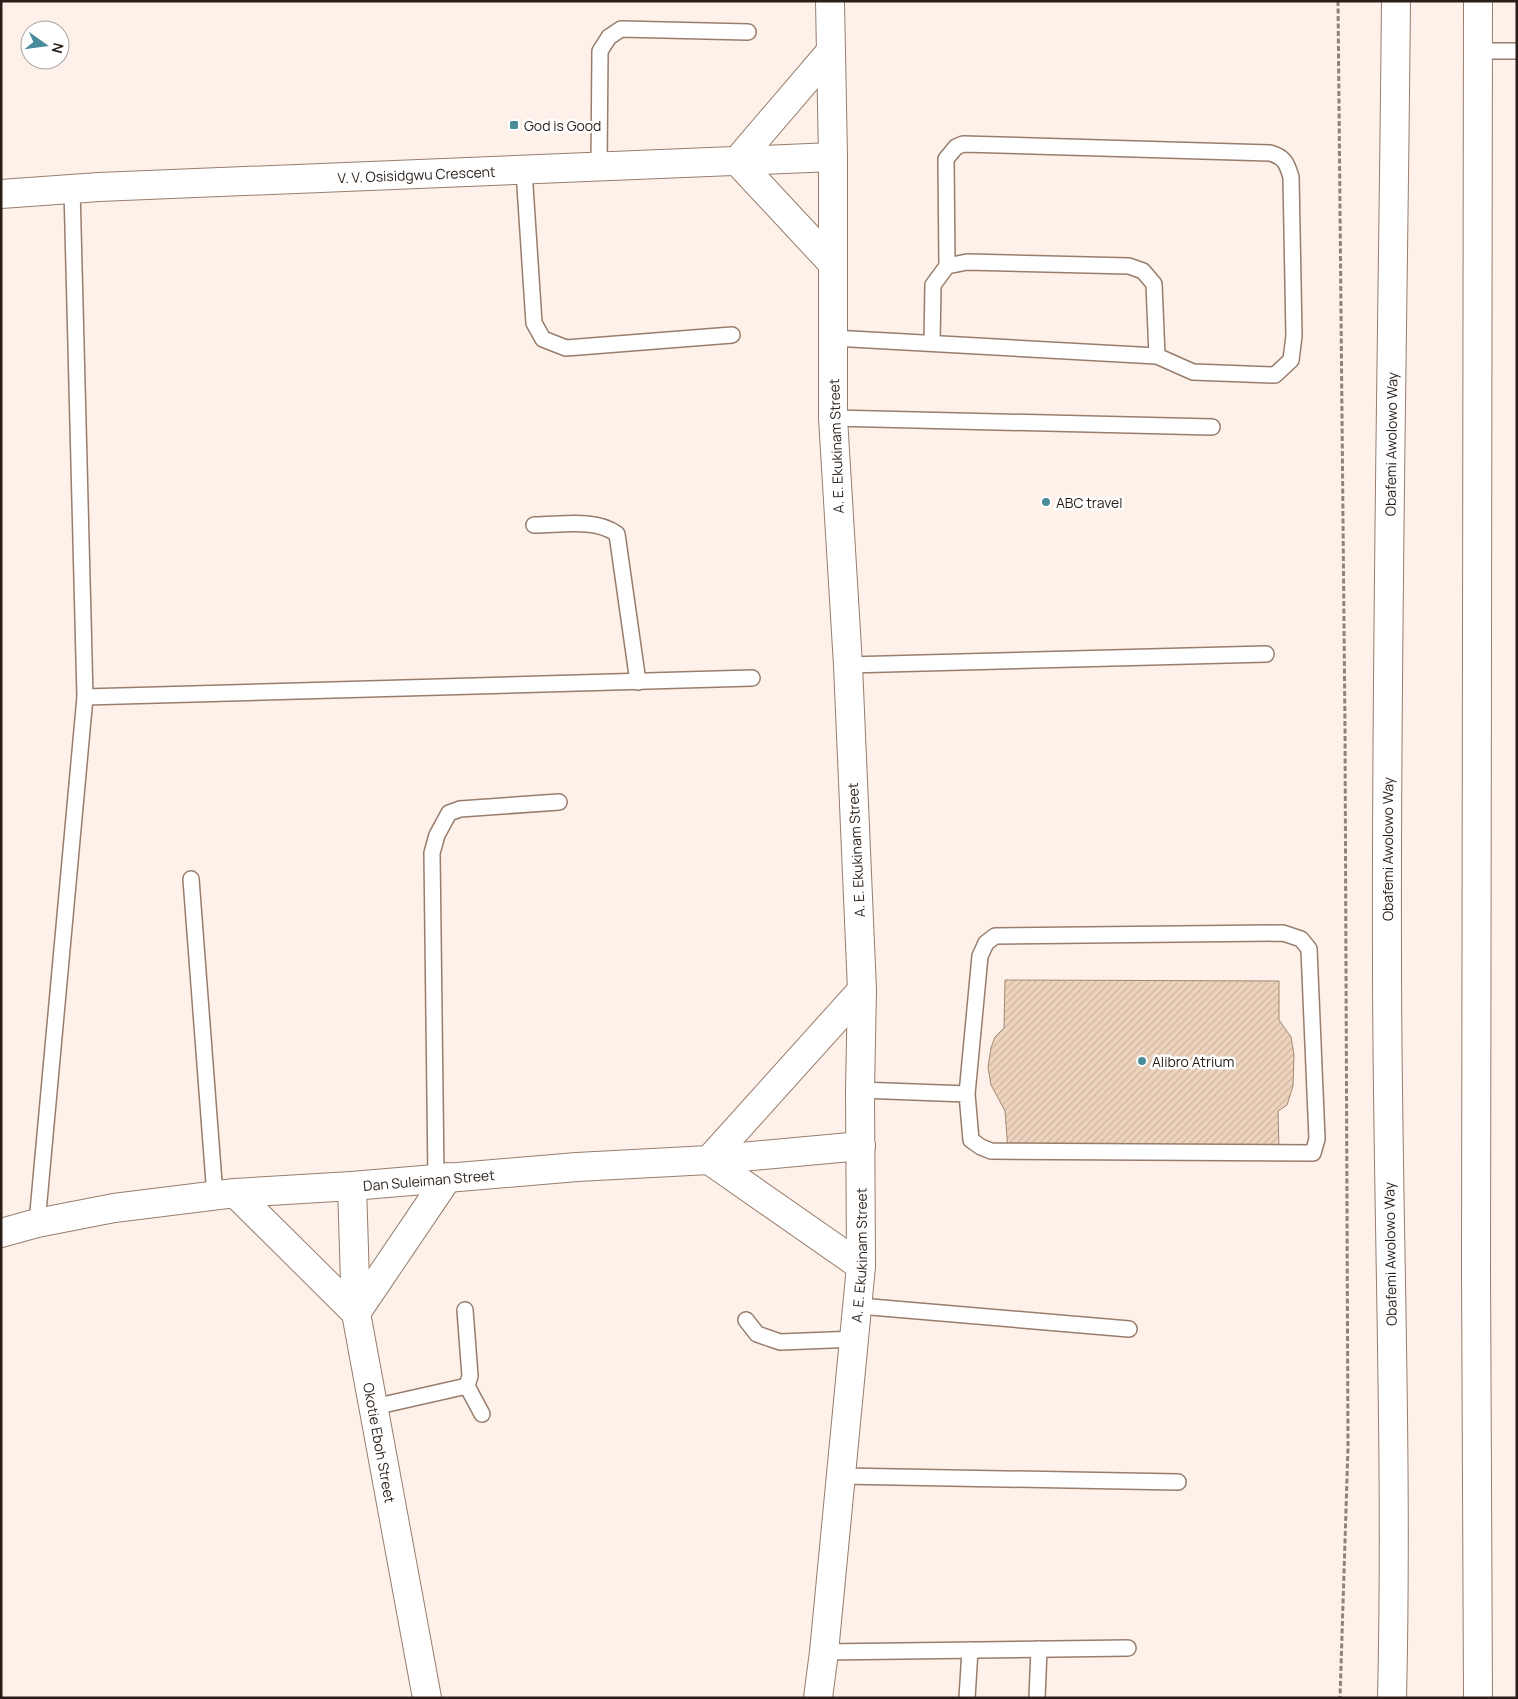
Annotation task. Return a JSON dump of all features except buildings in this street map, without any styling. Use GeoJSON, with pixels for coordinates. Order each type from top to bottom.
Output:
{"type":"FeatureCollection","features":[{"type":"Feature","properties":{"kind":"street","name":"A. E. Ekukinam Street"},"geometry":{"type":"LineString","coordinates":[[818,1698],[856,1340],[862,1266],[860,1090],[862,990],[848,665],[833,418],[833,157],[830,1]]}},
{"type":"Feature","properties":{"kind":"street","name":"Obafemi Awolowo Way"},"geometry":{"type":"LineString","coordinates":[[1392,1698],[1395,1594],[1394,1417],[1387,955],[1396,1]]}},
{"type":"Feature","properties":{"kind":"street"},"geometry":{"type":"LineString","coordinates":[[1478,1698],[1476,1269],[1477,51],[1482,8]]}},
{"type":"Feature","properties":{"kind":"street"},"geometry":{"type":"LineString","coordinates":[[831,51],[736,161],[833,264]]}},
{"type":"Feature","properties":{"kind":"street","name":"V. V. Osisidgwu Crescent"},"geometry":{"type":"LineString","coordinates":[[1,194],[72,189],[833,157]]}},
{"type":"Feature","properties":{"kind":"street"},"geometry":{"type":"LineString","coordinates":[[862,990],[709,1160],[862,1266]]}},
{"type":"Feature","properties":{"kind":"street","name":"Dan Suleiman Street"},"geometry":{"type":"LineString","coordinates":[[1,1233],[37,1223],[114,1208],[225,1194],[352,1186],[442,1177],[709,1160],[861,1146]]}},
{"type":"Feature","properties":{"kind":"street"},"geometry":{"type":"LineString","coordinates":[[225,1194],[356,1314],[442,1177]]}},
{"type":"Feature","properties":{"kind":"street","name":"Okotie Eboh Street"},"geometry":{"type":"LineString","coordinates":[[352,1186],[356,1314],[425,1686]]}},
{"type":"Feature","properties":{"kind":"street"},"geometry":{"type":"LineString","coordinates":[[405,1698],[425,1686]]}},
{"type":"Feature","properties":{"kind":"lane"},"geometry":{"type":"LineString","coordinates":[[600,167],[600,51],[609,37],[621,29],[748,32]]}},
{"type":"Feature","properties":{"kind":"lane"},"geometry":{"type":"LineString","coordinates":[[1477,51],[1517,51]]}},
{"type":"Feature","properties":{"kind":"lane"},"geometry":{"type":"LineString","coordinates":[[833,338],[1157,356],[1193,372],[1275,375],[1291,360],[1294,336],[1291,178],[1286,161],[1279,155],[1270,153],[963,144],[956,147],[946,159],[947,266],[933,285],[932,343]]}},
{"type":"Feature","properties":{"kind":"lane"},"geometry":{"type":"LineString","coordinates":[[524,171],[534,323],[543,339],[566,348],[732,336]]}},
{"type":"Feature","properties":{"kind":"lane"},"geometry":{"type":"LineString","coordinates":[[37,1223],[85,697],[72,189]]}},
{"type":"Feature","properties":{"kind":"lane"},"geometry":{"type":"LineString","coordinates":[[947,266],[967,262],[1129,266],[1143,271],[1154,284],[1157,356]]}},
{"type":"Feature","properties":{"kind":"lane"},"geometry":{"type":"LineString","coordinates":[[833,418],[1212,427]]}},
{"type":"Feature","properties":{"kind":"lane"},"geometry":{"type":"LineString","coordinates":[[534,525],[596,524],[608,527],[617,534],[638,682]]}},
{"type":"Feature","properties":{"kind":"lane"},"geometry":{"type":"LineString","coordinates":[[848,665],[1266,654]]}},
{"type":"Feature","properties":{"kind":"lane"},"geometry":{"type":"LineString","coordinates":[[85,697],[752,678]]}},
{"type":"Feature","properties":{"kind":"lane"},"geometry":{"type":"LineString","coordinates":[[442,1177],[432,853],[436,834],[449,813],[460,809],[559,802]]}},
{"type":"Feature","properties":{"kind":"lane"},"geometry":{"type":"LineString","coordinates":[[191,879],[225,1194]]}},
{"type":"Feature","properties":{"kind":"lane"},"geometry":{"type":"LineString","coordinates":[[1283,933],[1301,939],[1309,949],[1317,1139],[1312,1153],[992,1151],[981,1147],[971,1140],[967,1094],[980,956],[986,943],[995,936],[1283,933]]}},
{"type":"Feature","properties":{"kind":"lane"},"geometry":{"type":"LineString","coordinates":[[860,1090],[967,1094]]}},
{"type":"Feature","properties":{"kind":"lane"},"geometry":{"type":"LineString","coordinates":[[859,1306],[1129,1329]]}},
{"type":"Feature","properties":{"kind":"lane"},"geometry":{"type":"LineString","coordinates":[[465,1310],[470,1376],[467,1386],[482,1414]]}},
{"type":"Feature","properties":{"kind":"lane"},"geometry":{"type":"LineString","coordinates":[[746,1320],[757,1334],[780,1342],[856,1340]]}},
{"type":"Feature","properties":{"kind":"lane"},"geometry":{"type":"LineString","coordinates":[[374,1407],[467,1386]]}},
{"type":"Feature","properties":{"kind":"lane"},"geometry":{"type":"LineString","coordinates":[[842,1476],[1178,1482]]}},
{"type":"Feature","properties":{"kind":"lane"},"geometry":{"type":"LineString","coordinates":[[824,1652],[1128,1648]]}},
{"type":"Feature","properties":{"kind":"lane"},"geometry":{"type":"LineString","coordinates":[[1037,1698],[1039,1649]]}},
{"type":"Feature","properties":{"kind":"lane"},"geometry":{"type":"LineString","coordinates":[[967,1698],[970,1650]]}},
{"type":"Feature","properties":{"kind":"path"},"geometry":{"type":"LineString","coordinates":[[1338,1],[1345,728],[1348,1417],[1340,1698]]}},
{"type":"Feature","properties":{"kind":"place","name":"God is Good"},"geometry":{"type":"Point","coordinates":[514,125]}},
{"type":"Feature","properties":{"kind":"place","name":"ABC travel"},"geometry":{"type":"Point","coordinates":[1046,502]}},
{"type":"Feature","properties":{"kind":"place","name":"Alibro Atrium"},"geometry":{"type":"Point","coordinates":[1142,1061]}}]}
